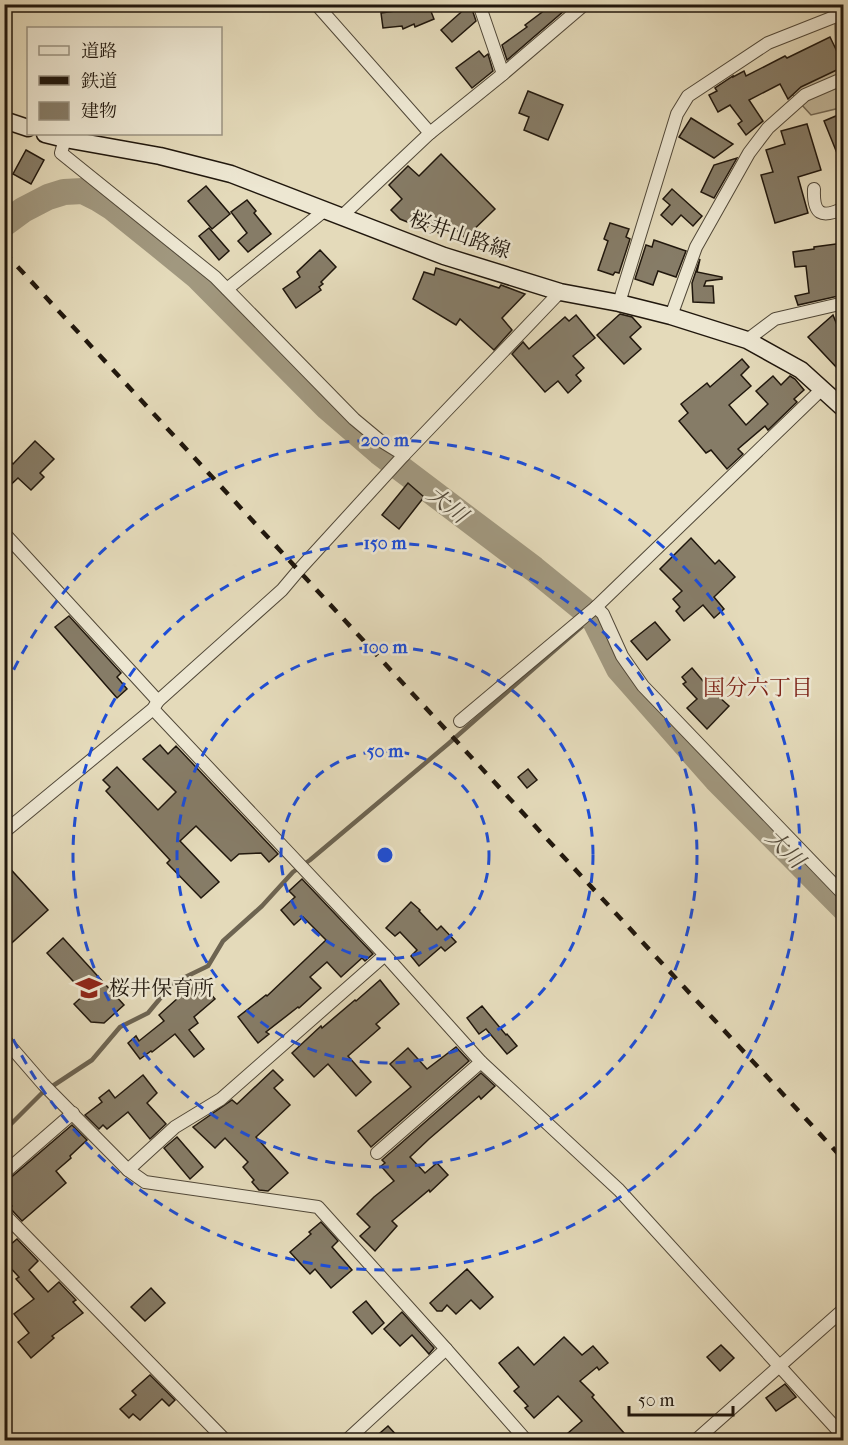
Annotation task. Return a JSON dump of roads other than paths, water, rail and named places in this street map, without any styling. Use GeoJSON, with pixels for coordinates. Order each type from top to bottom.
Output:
{"type":"FeatureCollection","features":[{"type":"Feature","properties":{"kind":"main road"},"geometry":{"type":"LineString","coordinates":[[4,120],[27,128]]}},
{"type":"Feature","properties":{"kind":"main road","name":"桜井山路線"},"geometry":{"type":"LineString","coordinates":[[49,135],[160,156],[231,174],[444,256],[560,292],[671,316],[747,340],[801,370],[843,409]]}},
{"type":"Feature","properties":{"kind":"street"},"geometry":{"type":"LineString","coordinates":[[316,4],[430,133]]}},
{"type":"Feature","properties":{"kind":"street"},"geometry":{"type":"LineString","coordinates":[[479,4],[503,74]]}},
{"type":"Feature","properties":{"kind":"street"},"geometry":{"type":"LineString","coordinates":[[342,216],[430,133],[585,4]]}},
{"type":"Feature","properties":{"kind":"street"},"geometry":{"type":"LineString","coordinates":[[619,303],[677,114],[687,96],[768,43],[843,13]]}},
{"type":"Feature","properties":{"kind":"street"},"geometry":{"type":"LineString","coordinates":[[671,316],[696,247],[749,153],[768,128],[805,94],[842,80],[843,77]]}},
{"type":"Feature","properties":{"kind":"street"},"geometry":{"type":"LineString","coordinates":[[65,139],[62,153],[215,277],[354,419],[378,439],[404,455]]}},
{"type":"Feature","properties":{"kind":"street"},"geometry":{"type":"LineString","coordinates":[[814,189],[816,208],[822,213],[832,213],[843,208]]}},
{"type":"Feature","properties":{"kind":"street"},"geometry":{"type":"LineString","coordinates":[[226,289],[325,210]]}},
{"type":"Feature","properties":{"kind":"street"},"geometry":{"type":"LineString","coordinates":[[4,832],[155,705],[282,590],[404,455],[560,292]]}},
{"type":"Feature","properties":{"kind":"street"},"geometry":{"type":"LineString","coordinates":[[747,340],[775,319],[843,303]]}},
{"type":"Feature","properties":{"kind":"street"},"geometry":{"type":"LineString","coordinates":[[460,721],[596,607],[822,389]]}},
{"type":"Feature","properties":{"kind":"street"},"geometry":{"type":"LineString","coordinates":[[4,533],[155,705],[386,955],[481,1062],[619,1190],[843,1437]]}},
{"type":"Feature","properties":{"kind":"street"},"geometry":{"type":"LineString","coordinates":[[596,607],[603,614],[622,656],[643,686],[843,896]]}},
{"type":"Feature","properties":{"kind":"street"},"geometry":{"type":"LineString","coordinates":[[128,1170],[176,1128],[221,1099],[386,955]]}},
{"type":"Feature","properties":{"kind":"street"},"geometry":{"type":"LineString","coordinates":[[4,1039],[43,1084],[128,1170],[145,1182],[318,1208],[526,1440]]}},
{"type":"Feature","properties":{"kind":"street"},"geometry":{"type":"LineString","coordinates":[[377,1153],[481,1062]]}},
{"type":"Feature","properties":{"kind":"street"},"geometry":{"type":"LineString","coordinates":[[4,1173],[73,1113]]}},
{"type":"Feature","properties":{"kind":"street"},"geometry":{"type":"LineString","coordinates":[[4,1214],[225,1440]]}},
{"type":"Feature","properties":{"kind":"street"},"geometry":{"type":"LineString","coordinates":[[696,1440],[843,1309]]}},
{"type":"Feature","properties":{"kind":"street"},"geometry":{"type":"LineString","coordinates":[[346,1440],[446,1349]]}},
{"type":"Feature","properties":{"kind":"waterway","name":"大川"},"geometry":{"type":"LineString","coordinates":[[4,224],[23,210],[48,197],[64,192],[83,191],[113,208],[159,245],[198,277],[328,408],[379,452],[534,569],[593,617],[619,669],[716,779],[844,908]]}},
{"type":"Feature","properties":{"kind":"waterway"},"geometry":{"type":"LineString","coordinates":[[4,1131],[42,1093],[92,1060],[120,1027],[148,1013],[173,983],[208,966],[223,941],[262,906],[293,872],[448,744],[588,621]]}},
{"type":"Feature","properties":{"kind":"railway"},"geometry":{"type":"LineString","coordinates":[[4,252],[844,1160]]}},
{"type":"Feature","properties":{"kind":"place","name":"桜井保育所"},"geometry":{"type":"Point","coordinates":[89,988]}},
{"type":"Feature","properties":{"kind":"district","name":"国分六丁目"},"geometry":{"type":"Point","coordinates":[758,688]}}]}
